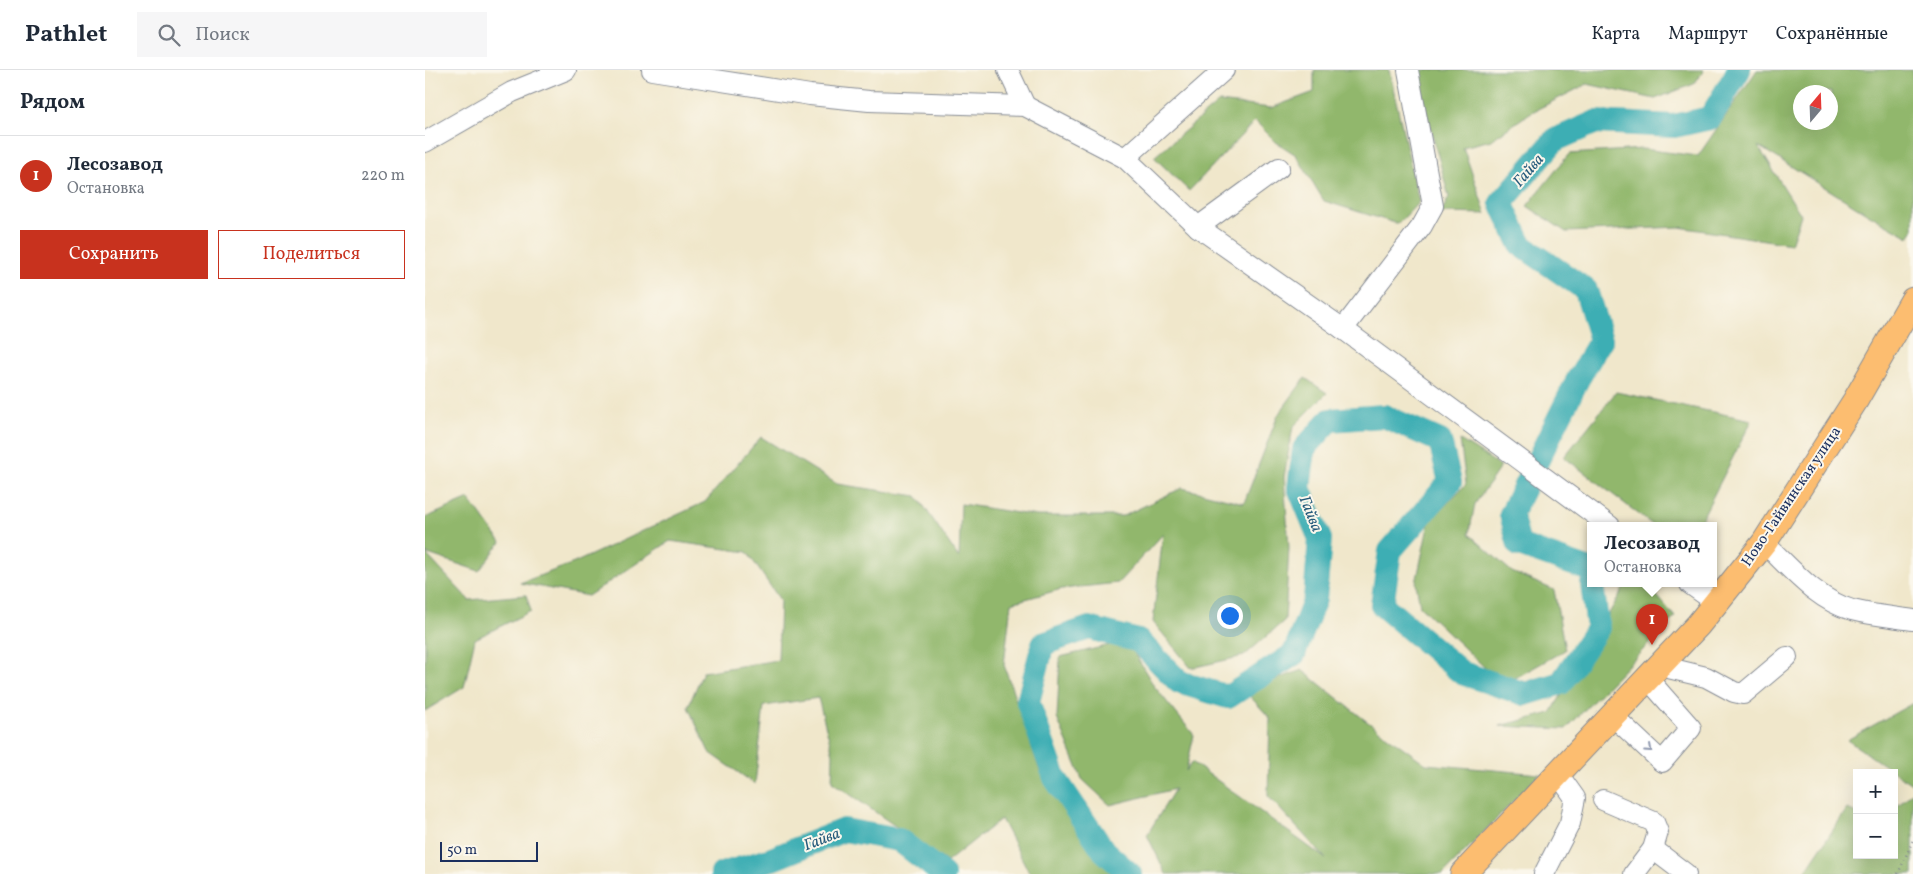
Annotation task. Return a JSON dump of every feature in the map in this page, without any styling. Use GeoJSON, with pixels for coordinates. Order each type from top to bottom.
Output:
{"type":"FeatureCollection","features":[{"type":"Feature","properties":{"kind":"main road","name":"Ново-Гайвинская улица"},"geometry":{"type":"LineString","coordinates":[[1463,874],[1654,673],[1717,603],[1764,543],[1855,401],[1913,300]]}},
{"type":"Feature","properties":{"kind":"street"},"geometry":{"type":"LineString","coordinates":[[425,142],[512,92],[566,70]]}},
{"type":"Feature","properties":{"kind":"street"},"geometry":{"type":"LineString","coordinates":[[651,70],[810,95],[859,100],[1025,106],[1125,158],[1198,227],[1343,329],[1511,455],[1604,522]]}},
{"type":"Feature","properties":{"kind":"street"},"geometry":{"type":"LineString","coordinates":[[1009,70],[1025,106]]}},
{"type":"Feature","properties":{"kind":"street"},"geometry":{"type":"LineString","coordinates":[[1125,158],[1224,70]]}},
{"type":"Feature","properties":{"kind":"street"},"geometry":{"type":"LineString","coordinates":[[1343,329],[1422,226],[1433,206],[1408,70]]}},
{"type":"Feature","properties":{"kind":"street"},"geometry":{"type":"LineString","coordinates":[[1198,227],[1279,168]]}},
{"type":"Feature","properties":{"kind":"street"},"geometry":{"type":"LineString","coordinates":[[1764,543],[1811,587],[1832,602],[1852,610],[1913,620]]}},
{"type":"Feature","properties":{"kind":"street"},"geometry":{"type":"LineString","coordinates":[[1693,587],[1717,603]]}},
{"type":"Feature","properties":{"kind":"street"},"geometry":{"type":"LineString","coordinates":[[1654,673],[1705,677],[1734,692],[1743,694],[1787,657]]}},
{"type":"Feature","properties":{"kind":"street"},"geometry":{"type":"LineString","coordinates":[[1613,716],[1662,762],[1691,728],[1654,673]]}},
{"type":"Feature","properties":{"kind":"street"},"geometry":{"type":"LineString","coordinates":[[1545,874],[1570,823],[1575,798],[1558,774]]}},
{"type":"Feature","properties":{"kind":"street"},"geometry":{"type":"LineString","coordinates":[[1603,800],[1654,822],[1658,832],[1653,849],[1634,874]]}},
{"type":"Feature","properties":{"kind":"street"},"geometry":{"type":"LineString","coordinates":[[1653,849],[1685,874]]}},
{"type":"Feature","properties":{"kind":"path"},"geometry":{"type":"LineString","coordinates":[[1898,874],[1913,840]]}},
{"type":"Feature","properties":{"kind":"green space"},"geometry":{"type":"Polygon","coordinates":[[[1314,70],[1389,70],[1419,202],[1398,224],[1324,201],[1296,155],[1276,142],[1255,121],[1189,191],[1154,157],[1219,102],[1271,108],[1314,92],[1314,70]]]}},
{"type":"Feature","properties":{"kind":"green space"},"geometry":{"type":"Polygon","coordinates":[[[1417,70],[1704,70],[1694,84],[1655,99],[1587,84],[1530,113],[1491,140],[1463,147],[1486,214],[1441,213],[1449,197],[1417,77],[1417,70]]]}},
{"type":"Feature","properties":{"kind":"green space"},"geometry":{"type":"Polygon","coordinates":[[[1757,70],[1913,70],[1913,231],[1909,237],[1758,146],[1801,215],[1791,244],[1679,227],[1566,232],[1527,206],[1569,154],[1642,149],[1698,156],[1757,70]]]}},
{"type":"Feature","properties":{"kind":"green space"},"geometry":{"type":"Polygon","coordinates":[[[1305,378],[1327,393],[1293,427],[1284,477],[1289,548],[1285,620],[1244,656],[1191,668],[1153,622],[1163,534],[1118,583],[1062,589],[1011,603],[1004,665],[1040,771],[1112,874],[1030,874],[1001,819],[947,862],[832,782],[833,754],[818,698],[764,706],[755,784],[709,752],[688,707],[703,672],[778,660],[780,600],[747,552],[670,541],[588,596],[520,583],[574,563],[705,502],[761,437],[837,484],[917,496],[959,558],[961,504],[1037,516],[1123,516],[1182,488],[1244,503],[1278,415],[1305,378]]]}},
{"type":"Feature","properties":{"kind":"green space"},"geometry":{"type":"Polygon","coordinates":[[[1616,392],[1752,420],[1700,522],[1649,522],[1564,457],[1616,392]]]}},
{"type":"Feature","properties":{"kind":"green space"},"geometry":{"type":"Polygon","coordinates":[[[1460,440],[1501,466],[1475,504],[1469,534],[1512,572],[1554,590],[1565,650],[1503,685],[1420,606],[1416,583],[1429,522],[1466,484],[1460,440]]]}},
{"type":"Feature","properties":{"kind":"green space"},"geometry":{"type":"Polygon","coordinates":[[[469,499],[501,542],[479,571],[425,553],[425,518],[469,499]]]}},
{"type":"Feature","properties":{"kind":"green space"},"geometry":{"type":"Polygon","coordinates":[[[425,553],[469,600],[526,595],[531,611],[475,639],[464,687],[425,711],[425,553]]]}},
{"type":"Feature","properties":{"kind":"green space"},"geometry":{"type":"Polygon","coordinates":[[[1624,587],[1650,587],[1675,617],[1566,729],[1500,726],[1551,713],[1624,587]]]}},
{"type":"Feature","properties":{"kind":"green space"},"geometry":{"type":"Polygon","coordinates":[[[1127,641],[1154,686],[1194,735],[1186,771],[1192,762],[1326,859],[1268,796],[1270,718],[1245,691],[1302,670],[1365,720],[1426,764],[1540,774],[1443,874],[1166,874],[1147,835],[1175,789],[1110,805],[1082,779],[1057,718],[1060,657],[1127,641]]]}},
{"type":"Feature","properties":{"kind":"green space"},"geometry":{"type":"Polygon","coordinates":[[[1913,703],[1913,785],[1898,775],[1898,769],[1890,769],[1847,740],[1913,703]]]}},
{"type":"Feature","properties":{"kind":"green space"},"geometry":{"type":"Polygon","coordinates":[[[1913,792],[1913,874],[1804,873],[1847,809],[1853,811],[1853,859],[1898,859],[1898,805],[1913,792]]]}},
{"type":"Feature","properties":{"kind":"waterway","name":"Гайва"},"geometry":{"type":"LineString","coordinates":[[1587,569],[1519,545],[1511,514],[1578,379],[1601,340],[1586,290],[1521,245],[1501,203],[1555,140],[1596,122],[1674,126],[1710,118],[1739,70]]}},
{"type":"Feature","properties":{"kind":"waterway","name":"Гайва"},"geometry":{"type":"LineString","coordinates":[[1130,874],[1104,851],[1055,778],[1028,702],[1043,644],[1089,628],[1139,641],[1179,682],[1228,697],[1294,654],[1315,599],[1320,539],[1299,488],[1304,449],[1330,420],[1384,416],[1440,441],[1450,482],[1390,551],[1382,605],[1462,673],[1525,694],[1561,683],[1598,628],[1592,587]]}},
{"type":"Feature","properties":{"kind":"waterway","name":"Гайва"},"geometry":{"type":"LineString","coordinates":[[722,874],[772,859],[844,830],[899,840],[943,874]]}},
{"type":"Feature","properties":{"kind":"place","name":"Лесозавод"},"geometry":{"type":"Point","coordinates":[1652,645]}}]}
